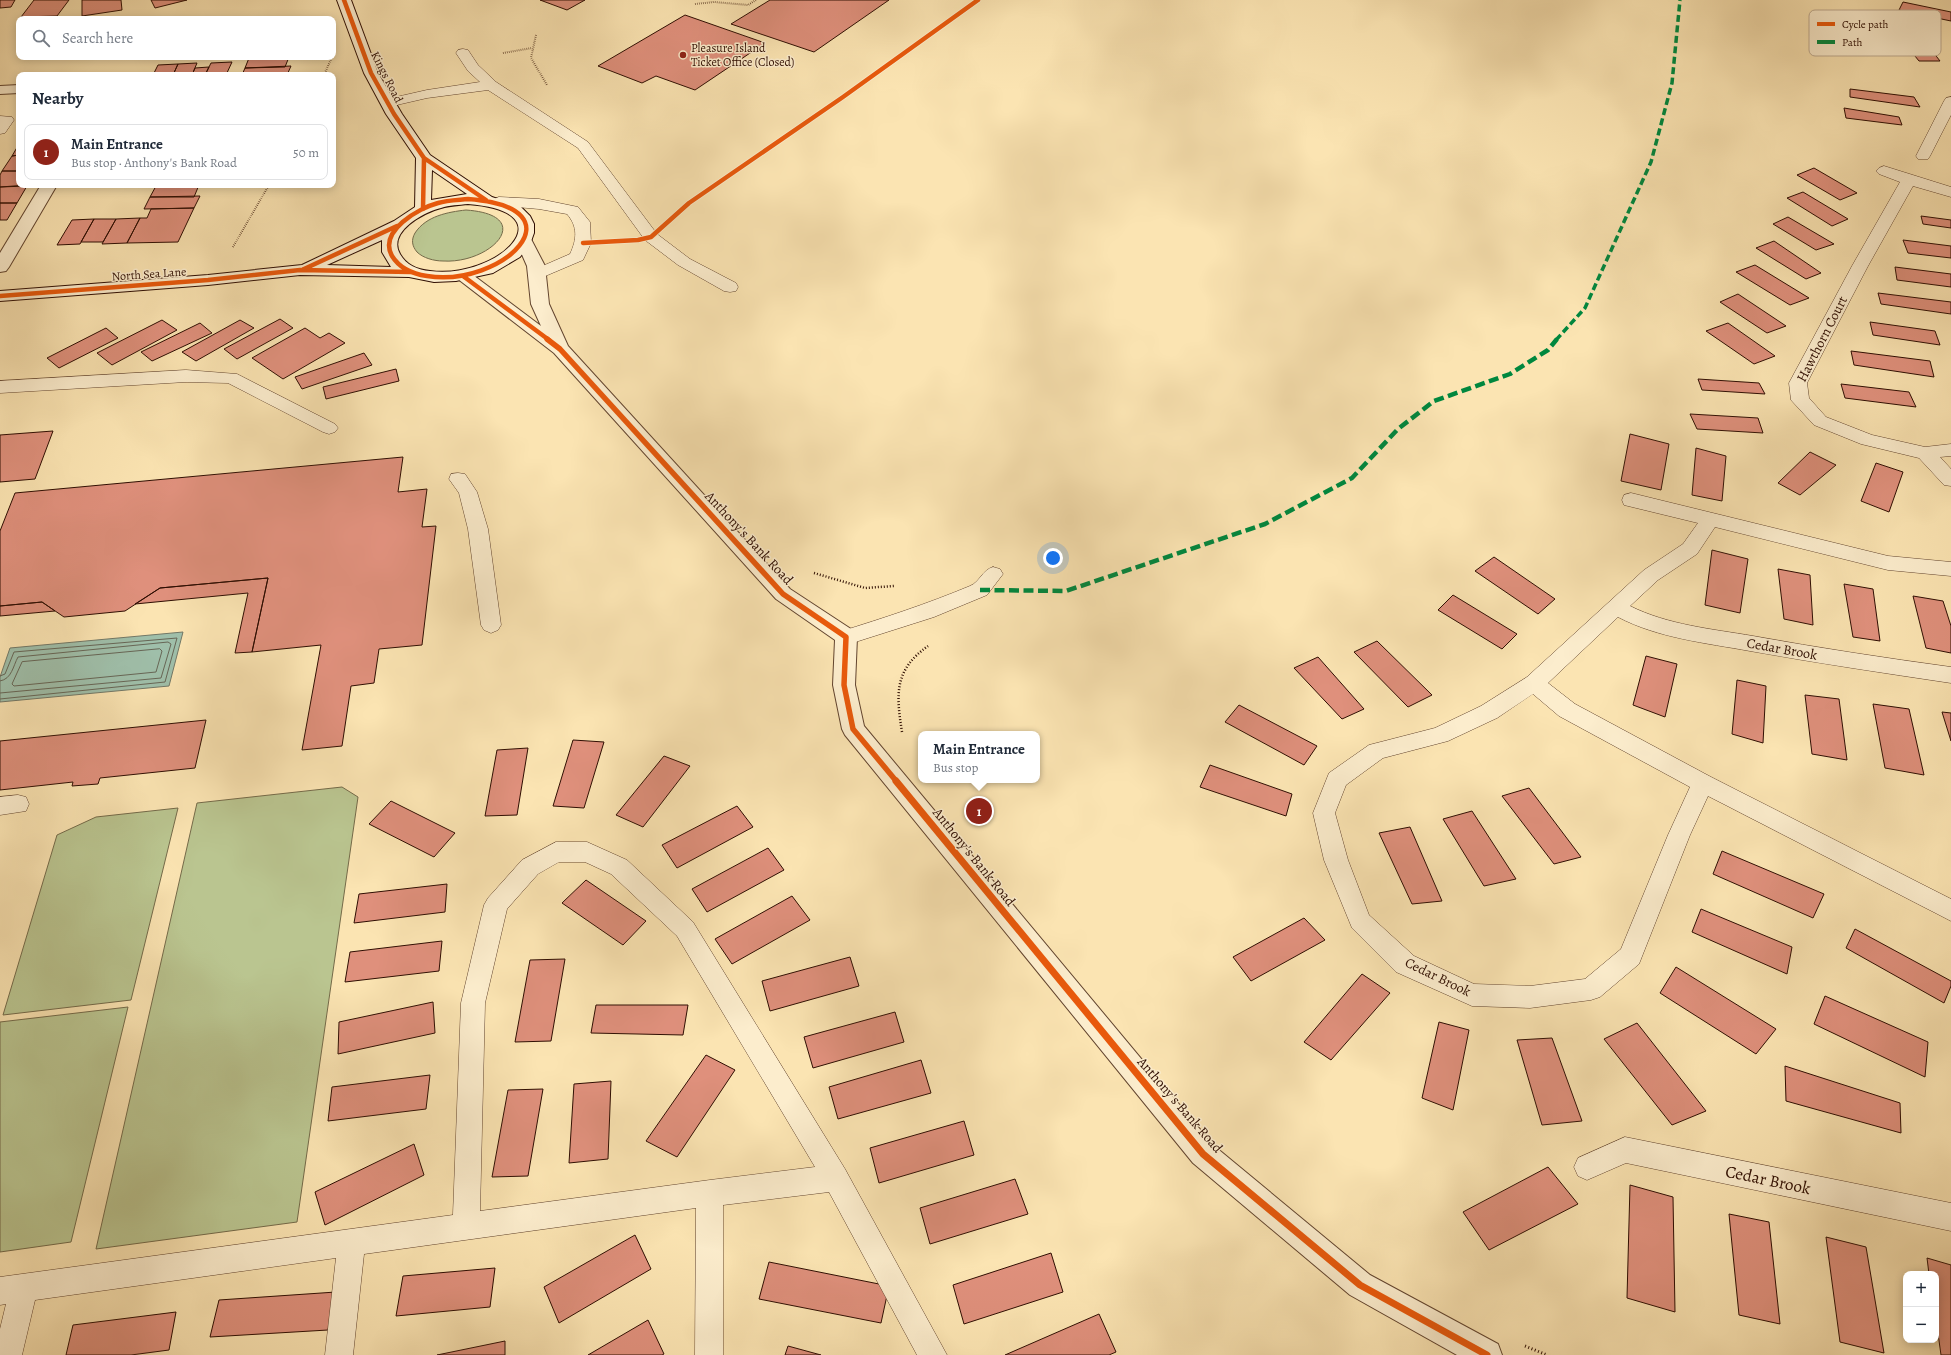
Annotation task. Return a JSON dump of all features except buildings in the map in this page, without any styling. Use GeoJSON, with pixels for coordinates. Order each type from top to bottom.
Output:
{"type":"FeatureCollection","features":[{"type":"Feature","properties":{"kind":"street","name":"Kings Road"},"geometry":{"type":"LineString","coordinates":[[344,0],[371,73],[388,103],[424,158],[492,201]]}},
{"type":"Feature","properties":{"kind":"street"},"geometry":{"type":"LineString","coordinates":[[0,90],[16,89]]}},
{"type":"Feature","properties":{"kind":"street"},"geometry":{"type":"LineString","coordinates":[[423,209],[424,158]]}},
{"type":"Feature","properties":{"kind":"street"},"geometry":{"type":"LineString","coordinates":[[0,267],[47,188]]}},
{"type":"Feature","properties":{"kind":"street"},"geometry":{"type":"LineString","coordinates":[[455,200],[492,201],[513,209],[523,218],[527,229],[524,240],[515,252],[500,263],[486,270],[463,276],[433,277],[412,272],[396,264],[389,252],[389,239],[398,225],[409,216],[423,209],[455,200]]}},
{"type":"Feature","properties":{"kind":"street","name":"North Sea Lane"},"geometry":{"type":"LineString","coordinates":[[300,270],[344,252],[398,225]]}},
{"type":"Feature","properties":{"kind":"street"},"geometry":{"type":"LineString","coordinates":[[524,240],[536,266],[540,304],[560,349]]}},
{"type":"Feature","properties":{"kind":"street","name":"North Sea Lane"},"geometry":{"type":"LineString","coordinates":[[0,296],[208,280],[300,270],[412,272]]}},
{"type":"Feature","properties":{"kind":"street","name":"Anthony's Bank Road"},"geometry":{"type":"LineString","coordinates":[[463,276],[560,349],[783,594],[846,637],[844,685],[853,729],[1203,1154],[1360,1285],[1487,1355]]}},
{"type":"Feature","properties":{"kind":"lane"},"geometry":{"type":"LineString","coordinates":[[463,53],[473,68],[491,85],[583,145],[651,237],[684,262],[730,287]]}},
{"type":"Feature","properties":{"kind":"lane"},"geometry":{"type":"LineString","coordinates":[[388,103],[427,94],[491,85]]}},
{"type":"Feature","properties":{"kind":"lane"},"geometry":{"type":"LineString","coordinates":[[1923,156],[1951,101]]}},
{"type":"Feature","properties":{"kind":"lane"},"geometry":{"type":"LineString","coordinates":[[0,120],[7,120],[0,130]]}},
{"type":"Feature","properties":{"kind":"lane"},"geometry":{"type":"LineString","coordinates":[[1884,171],[1951,192]]}},
{"type":"Feature","properties":{"kind":"lane","name":"Hawthorn Court"},"geometry":{"type":"LineString","coordinates":[[1909,180],[1860,266],[1798,383],[1800,400],[1820,421],[1867,440],[1925,453],[1951,450]]}},
{"type":"Feature","properties":{"kind":"lane"},"geometry":{"type":"LineString","coordinates":[[492,201],[539,204],[572,210],[582,222],[583,243],[576,257],[537,274]]}},
{"type":"Feature","properties":{"kind":"lane"},"geometry":{"type":"LineString","coordinates":[[0,387],[186,376],[231,378],[328,428]]}},
{"type":"Feature","properties":{"kind":"lane"},"geometry":{"type":"LineString","coordinates":[[1925,453],[1951,480]]}},
{"type":"Feature","properties":{"kind":"lane"},"geometry":{"type":"LineString","coordinates":[[458,479],[468,492],[478,529],[491,625]]}},
{"type":"Feature","properties":{"kind":"lane"},"geometry":{"type":"LineString","coordinates":[[1631,500],[1888,563],[1951,568]]}},
{"type":"Feature","properties":{"kind":"lane","name":"Cedar Brook"},"geometry":{"type":"LineString","coordinates":[[1703,783],[1678,835],[1630,956],[1591,989],[1530,996],[1472,995],[1405,964],[1360,921],[1336,860],[1324,813],[1337,779],[1377,751],[1440,735],[1489,712],[1534,683],[1651,575],[1690,549],[1710,520]]}},
{"type":"Feature","properties":{"kind":"lane"},"geometry":{"type":"LineString","coordinates":[[846,637],[927,612],[980,590],[993,574]]}},
{"type":"Feature","properties":{"kind":"lane","name":"Cedar Brook"},"geometry":{"type":"LineString","coordinates":[[1617,608],[1641,620],[1690,633],[1839,659],[1951,675]]}},
{"type":"Feature","properties":{"kind":"lane"},"geometry":{"type":"LineString","coordinates":[[1534,683],[1567,710],[1703,783],[1951,911]]}},
{"type":"Feature","properties":{"kind":"lane"},"geometry":{"type":"LineString","coordinates":[[466,1227],[473,1003],[496,905],[530,866],[556,852],[587,852],[619,867],[685,929],[836,1178],[934,1355]]}},
{"type":"Feature","properties":{"kind":"lane","name":"Cedar Brook"},"geometry":{"type":"LineString","coordinates":[[1587,1167],[1625,1150],[1951,1217]]}},
{"type":"Feature","properties":{"kind":"lane"},"geometry":{"type":"LineString","coordinates":[[8,1355],[12,1289],[710,1193],[836,1178]]}},
{"type":"Feature","properties":{"kind":"lane"},"geometry":{"type":"LineString","coordinates":[[709,1355],[710,1193]]}},
{"type":"Feature","properties":{"kind":"lane"},"geometry":{"type":"LineString","coordinates":[[339,1355],[352,1242]]}},
{"type":"Feature","properties":{"kind":"path"},"geometry":{"type":"LineString","coordinates":[[695,4],[714,2],[748,5],[756,0]]}},
{"type":"Feature","properties":{"kind":"path"},"geometry":{"type":"LineString","coordinates":[[531,58],[536,35]]}},
{"type":"Feature","properties":{"kind":"path"},"geometry":{"type":"LineString","coordinates":[[473,68],[497,54],[532,48]]}},
{"type":"Feature","properties":{"kind":"path"},"geometry":{"type":"LineString","coordinates":[[325,72],[331,60]]}},
{"type":"Feature","properties":{"kind":"path"},"geometry":{"type":"LineString","coordinates":[[230,253],[267,188]]}},
{"type":"Feature","properties":{"kind":"path"},"geometry":{"type":"LineString","coordinates":[[813,572],[820,576],[865,588],[914,585],[927,612],[944,636],[914,657],[901,680],[898,700],[902,733]]}},
{"type":"Feature","properties":{"kind":"path"},"geometry":{"type":"LineString","coordinates":[[1521,1345],[1547,1355]]}},
{"type":"Feature","properties":{"kind":"green space"},"geometry":{"type":"Polygon","coordinates":[[[466,210],[487,214],[499,220],[503,229],[500,238],[491,248],[477,255],[461,260],[443,261],[429,259],[417,252],[413,245],[413,238],[420,227],[438,216],[466,210]]]}},
{"type":"Feature","properties":{"kind":"green space"},"geometry":{"type":"Polygon","coordinates":[[[342,787],[358,797],[297,1222],[96,1249],[197,803],[342,787]]]}},
{"type":"Feature","properties":{"kind":"green space"},"geometry":{"type":"Polygon","coordinates":[[[178,808],[131,1000],[3,1015],[57,835],[96,817],[178,808]]]}},
{"type":"Feature","properties":{"kind":"green space"},"geometry":{"type":"Polygon","coordinates":[[[128,1007],[71,1242],[0,1252],[0,1022],[128,1007]]]}},
{"type":"Feature","properties":{"kind":"water"},"geometry":{"type":"Polygon","coordinates":[[[183,632],[169,686],[0,702],[0,677],[10,648],[183,632]]]}},
{"type":"Feature","properties":{"kind":"marked path"},"geometry":{"type":"LineString","coordinates":[[980,590],[1066,591],[1265,524],[1352,478],[1398,429],[1434,401],[1510,374],[1548,350],[1585,308],[1651,162],[1672,83],[1680,0]]}},
{"type":"Feature","properties":{"kind":"cycle path"},"geometry":{"type":"LineString","coordinates":[[344,0],[371,73],[394,114],[424,158],[486,200]]}},
{"type":"Feature","properties":{"kind":"cycle path"},"geometry":{"type":"LineString","coordinates":[[583,243],[638,240],[651,237],[689,203],[843,97],[978,0]]}},
{"type":"Feature","properties":{"kind":"cycle path"},"geometry":{"type":"LineString","coordinates":[[423,209],[424,158]]}},
{"type":"Feature","properties":{"kind":"cycle path"},"geometry":{"type":"LineString","coordinates":[[468,199],[486,201],[506,206],[515,210],[522,216],[526,224],[526,233],[522,244],[514,253],[505,260],[487,269],[466,275],[445,277],[434,277],[408,271],[396,262],[390,252],[389,242],[399,225],[408,217],[418,211],[438,203],[468,199]]}},
{"type":"Feature","properties":{"kind":"cycle path"},"geometry":{"type":"LineString","coordinates":[[304,269],[344,252],[397,226]]}},
{"type":"Feature","properties":{"kind":"cycle path"},"geometry":{"type":"LineString","coordinates":[[0,296],[208,280],[300,270],[411,272]]}},
{"type":"Feature","properties":{"kind":"cycle path"},"geometry":{"type":"LineString","coordinates":[[463,276],[560,349],[783,594],[846,637],[844,685],[853,729],[1203,1154],[1360,1285],[1487,1355]]}},
{"type":"Feature","properties":{"kind":"place","name":"Pleasure Island Ticket Office (Closed)"},"geometry":{"type":"Point","coordinates":[683,55]}},
{"type":"Feature","properties":{"kind":"place","name":"Main Entrance"},"geometry":{"type":"Point","coordinates":[979,811]}}]}
